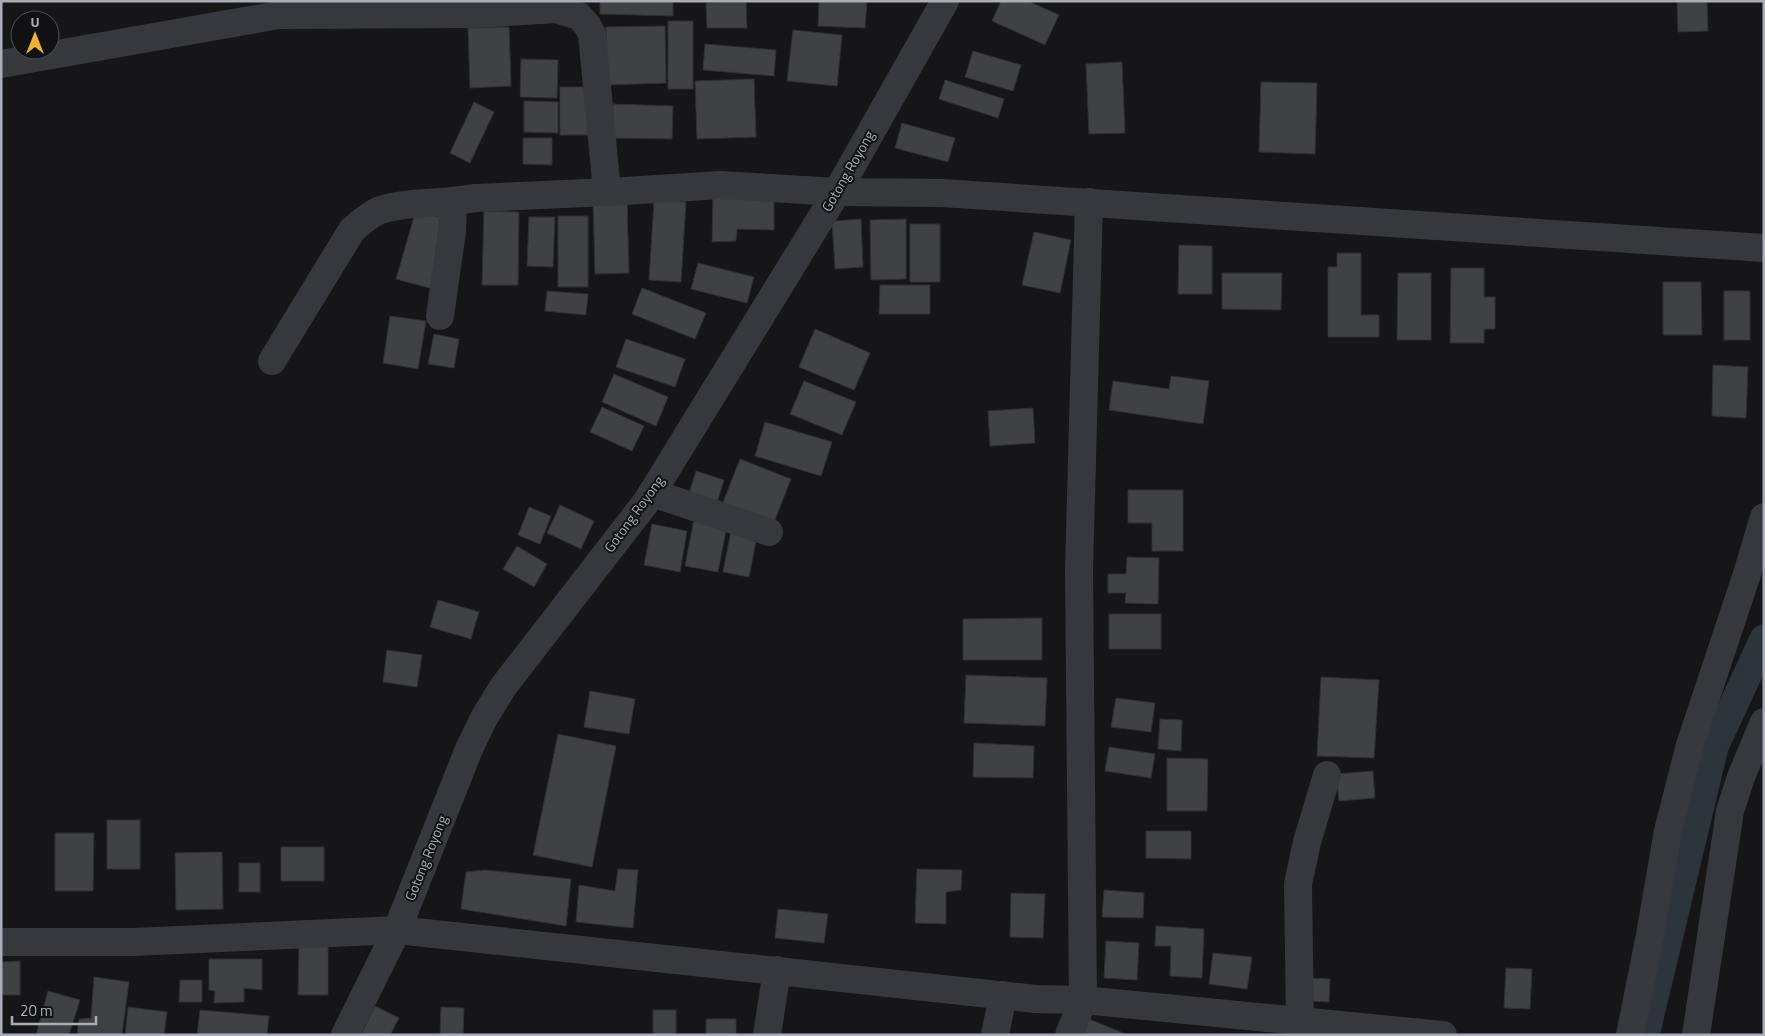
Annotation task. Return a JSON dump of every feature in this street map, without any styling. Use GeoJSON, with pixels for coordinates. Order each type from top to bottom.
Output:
{"type":"FeatureCollection","features":[{"type":"Feature","properties":{"kind":"street","name":"Gotong Royong"},"geometry":{"type":"LineString","coordinates":[[345,1035],[398,930],[469,749],[484,718],[503,687],[652,493],[837,192],[944,1]]}},
{"type":"Feature","properties":{"kind":"street"},"geometry":{"type":"LineString","coordinates":[[1,64],[279,15],[476,14],[556,8],[578,16],[587,25],[592,34],[603,152],[609,192]]}},
{"type":"Feature","properties":{"kind":"street"},"geometry":{"type":"LineString","coordinates":[[272,361],[352,230],[365,218],[378,211],[394,207],[476,198],[721,185],[837,192],[942,193],[1764,248]]}},
{"type":"Feature","properties":{"kind":"street"},"geometry":{"type":"LineString","coordinates":[[440,316],[452,231],[453,201]]}},
{"type":"Feature","properties":{"kind":"street"},"geometry":{"type":"LineString","coordinates":[[1069,1035],[1083,1000],[1079,570],[1089,202]]}},
{"type":"Feature","properties":{"kind":"street"},"geometry":{"type":"LineString","coordinates":[[652,493],[769,532]]}},
{"type":"Feature","properties":{"kind":"street"},"geometry":{"type":"LineString","coordinates":[[1630,1035],[1668,831],[1690,745],[1764,517]]}},
{"type":"Feature","properties":{"kind":"street"},"geometry":{"type":"LineString","coordinates":[[1696,1035],[1730,811],[1741,776],[1764,722]]}},
{"type":"Feature","properties":{"kind":"street"},"geometry":{"type":"LineString","coordinates":[[1300,1020],[1298,884],[1307,842],[1327,775]]}},
{"type":"Feature","properties":{"kind":"street"},"geometry":{"type":"LineString","coordinates":[[1,942],[133,942],[398,930],[1052,1000],[1083,1000],[1443,1035]]}},
{"type":"Feature","properties":{"kind":"street"},"geometry":{"type":"LineString","coordinates":[[767,1035],[777,970]]}},
{"type":"Feature","properties":{"kind":"street"},"geometry":{"type":"LineString","coordinates":[[995,1035],[1004,995]]}},
{"type":"Feature","properties":{"kind":"building"},"geometry":{"type":"Polygon","coordinates":[[[600,1],[673,1],[673,16],[600,14],[600,1]]]}},
{"type":"Feature","properties":{"kind":"building"},"geometry":{"type":"Polygon","coordinates":[[[819,1],[867,1],[865,28],[818,26],[819,1]]]}},
{"type":"Feature","properties":{"kind":"building"},"geometry":{"type":"Polygon","coordinates":[[[1001,1],[1028,1],[1059,15],[1045,45],[992,21],[1001,1]]]}},
{"type":"Feature","properties":{"kind":"building"},"geometry":{"type":"Polygon","coordinates":[[[1677,1],[1707,1],[1708,31],[1678,32],[1677,1]]]}},
{"type":"Feature","properties":{"kind":"building"},"geometry":{"type":"Polygon","coordinates":[[[746,2],[747,28],[707,28],[706,3],[746,2]]]}},
{"type":"Feature","properties":{"kind":"building"},"geometry":{"type":"Polygon","coordinates":[[[668,21],[693,21],[693,89],[668,89],[668,21]]]}},
{"type":"Feature","properties":{"kind":"building"},"geometry":{"type":"Polygon","coordinates":[[[665,26],[666,83],[607,85],[606,27],[665,26]]]}},
{"type":"Feature","properties":{"kind":"building"},"geometry":{"type":"Polygon","coordinates":[[[509,27],[511,86],[470,88],[468,28],[509,27]]]}},
{"type":"Feature","properties":{"kind":"building"},"geometry":{"type":"Polygon","coordinates":[[[793,30],[842,35],[837,86],[787,81],[793,30]]]}},
{"type":"Feature","properties":{"kind":"building"},"geometry":{"type":"Polygon","coordinates":[[[705,44],[776,50],[774,76],[703,70],[705,44]]]}},
{"type":"Feature","properties":{"kind":"building"},"geometry":{"type":"Polygon","coordinates":[[[973,51],[1021,65],[1013,91],[965,77],[973,51]]]}},
{"type":"Feature","properties":{"kind":"building"},"geometry":{"type":"Polygon","coordinates":[[[521,59],[558,60],[557,98],[520,97],[521,59]]]}},
{"type":"Feature","properties":{"kind":"building"},"geometry":{"type":"Polygon","coordinates":[[[1122,62],[1125,133],[1089,134],[1086,64],[1122,62]]]}},
{"type":"Feature","properties":{"kind":"building"},"geometry":{"type":"Polygon","coordinates":[[[754,79],[756,137],[697,139],[695,81],[754,79]]]}},
{"type":"Feature","properties":{"kind":"building"},"geometry":{"type":"Polygon","coordinates":[[[945,80],[1004,99],[998,118],[939,99],[945,80]]]}},
{"type":"Feature","properties":{"kind":"building"},"geometry":{"type":"Polygon","coordinates":[[[1261,82],[1317,83],[1315,154],[1259,152],[1261,82]]]}},
{"type":"Feature","properties":{"kind":"building"},"geometry":{"type":"Polygon","coordinates":[[[560,87],[594,87],[594,135],[560,135],[560,87]]]}},
{"type":"Feature","properties":{"kind":"building"},"geometry":{"type":"Polygon","coordinates":[[[524,101],[558,102],[558,133],[524,132],[524,101]]]}},
{"type":"Feature","properties":{"kind":"building"},"geometry":{"type":"Polygon","coordinates":[[[474,102],[494,112],[470,163],[450,153],[474,102]]]}},
{"type":"Feature","properties":{"kind":"building"},"geometry":{"type":"Polygon","coordinates":[[[613,104],[673,106],[672,139],[612,138],[613,104]]]}},
{"type":"Feature","properties":{"kind":"building"},"geometry":{"type":"Polygon","coordinates":[[[902,123],[955,138],[948,162],[895,148],[902,123]]]}},
{"type":"Feature","properties":{"kind":"building"},"geometry":{"type":"Polygon","coordinates":[[[523,138],[552,138],[552,165],[523,164],[523,138]]]}},
{"type":"Feature","properties":{"kind":"building"},"geometry":{"type":"Polygon","coordinates":[[[713,194],[774,194],[774,230],[737,229],[736,241],[712,242],[713,194]]]}},
{"type":"Feature","properties":{"kind":"building"},"geometry":{"type":"Polygon","coordinates":[[[627,200],[629,273],[595,274],[593,201],[627,200]]]}},
{"type":"Feature","properties":{"kind":"building"},"geometry":{"type":"Polygon","coordinates":[[[654,200],[686,202],[681,282],[649,280],[654,200]]]}},
{"type":"Feature","properties":{"kind":"building"},"geometry":{"type":"Polygon","coordinates":[[[416,210],[452,221],[433,289],[396,279],[416,210]]]}},
{"type":"Feature","properties":{"kind":"building"},"geometry":{"type":"Polygon","coordinates":[[[484,211],[519,212],[518,285],[482,285],[484,211]]]}},
{"type":"Feature","properties":{"kind":"building"},"geometry":{"type":"Polygon","coordinates":[[[558,216],[588,216],[588,287],[558,287],[558,216]]]}},
{"type":"Feature","properties":{"kind":"building"},"geometry":{"type":"Polygon","coordinates":[[[529,217],[555,217],[553,267],[527,266],[529,217]]]}},
{"type":"Feature","properties":{"kind":"building"},"geometry":{"type":"Polygon","coordinates":[[[861,219],[863,267],[835,269],[832,221],[861,219]]]}},
{"type":"Feature","properties":{"kind":"building"},"geometry":{"type":"Polygon","coordinates":[[[906,219],[906,279],[871,280],[870,220],[906,219]]]}},
{"type":"Feature","properties":{"kind":"building"},"geometry":{"type":"Polygon","coordinates":[[[910,224],[940,224],[940,282],[910,282],[910,224]]]}},
{"type":"Feature","properties":{"kind":"building"},"geometry":{"type":"Polygon","coordinates":[[[1034,232],[1071,240],[1060,293],[1022,285],[1034,232]]]}},
{"type":"Feature","properties":{"kind":"building"},"geometry":{"type":"Polygon","coordinates":[[[1179,245],[1212,246],[1212,294],[1178,294],[1179,245]]]}},
{"type":"Feature","properties":{"kind":"building"},"geometry":{"type":"Polygon","coordinates":[[[1337,253],[1361,253],[1361,315],[1379,315],[1379,337],[1328,337],[1328,267],[1337,267],[1337,253]]]}},
{"type":"Feature","properties":{"kind":"building"},"geometry":{"type":"Polygon","coordinates":[[[698,263],[754,277],[747,303],[691,289],[698,263]]]}},
{"type":"Feature","properties":{"kind":"building"},"geometry":{"type":"Polygon","coordinates":[[[1451,268],[1484,268],[1484,297],[1495,297],[1495,329],[1484,329],[1484,343],[1450,343],[1451,268]]]}},
{"type":"Feature","properties":{"kind":"building"},"geometry":{"type":"Polygon","coordinates":[[[1222,273],[1282,273],[1281,310],[1222,309],[1222,273]]]}},
{"type":"Feature","properties":{"kind":"building"},"geometry":{"type":"Polygon","coordinates":[[[1398,273],[1431,273],[1431,340],[1397,340],[1398,273]]]}},
{"type":"Feature","properties":{"kind":"building"},"geometry":{"type":"Polygon","coordinates":[[[1663,282],[1701,282],[1702,335],[1663,335],[1663,282]]]}},
{"type":"Feature","properties":{"kind":"building"},"geometry":{"type":"Polygon","coordinates":[[[880,285],[930,285],[930,314],[879,314],[880,285]]]}},
{"type":"Feature","properties":{"kind":"building"},"geometry":{"type":"Polygon","coordinates":[[[642,288],[706,313],[695,339],[632,314],[642,288]]]}},
{"type":"Feature","properties":{"kind":"building"},"geometry":{"type":"Polygon","coordinates":[[[547,291],[588,294],[586,315],[545,311],[547,291]]]}},
{"type":"Feature","properties":{"kind":"building"},"geometry":{"type":"Polygon","coordinates":[[[1724,291],[1750,291],[1750,340],[1724,340],[1724,291]]]}},
{"type":"Feature","properties":{"kind":"building"},"geometry":{"type":"Polygon","coordinates":[[[390,316],[426,321],[418,369],[383,363],[390,316]]]}},
{"type":"Feature","properties":{"kind":"building"},"geometry":{"type":"Polygon","coordinates":[[[815,329],[870,353],[854,390],[799,367],[815,329]]]}},
{"type":"Feature","properties":{"kind":"building"},"geometry":{"type":"Polygon","coordinates":[[[434,334],[459,339],[454,368],[428,364],[434,334]]]}},
{"type":"Feature","properties":{"kind":"building"},"geometry":{"type":"Polygon","coordinates":[[[626,339],[685,359],[675,387],[616,367],[626,339]]]}},
{"type":"Feature","properties":{"kind":"building"},"geometry":{"type":"Polygon","coordinates":[[[1713,365],[1748,367],[1746,418],[1712,416],[1713,365]]]}},
{"type":"Feature","properties":{"kind":"building"},"geometry":{"type":"Polygon","coordinates":[[[614,374],[668,397],[656,426],[602,402],[614,374]]]}},
{"type":"Feature","properties":{"kind":"building"},"geometry":{"type":"Polygon","coordinates":[[[1171,376],[1209,381],[1203,424],[1109,410],[1113,381],[1169,389],[1171,376]]]}},
{"type":"Feature","properties":{"kind":"building"},"geometry":{"type":"Polygon","coordinates":[[[804,381],[856,402],[842,435],[790,414],[804,381]]]}},
{"type":"Feature","properties":{"kind":"building"},"geometry":{"type":"Polygon","coordinates":[[[602,407],[644,426],[632,451],[590,432],[602,407]]]}},
{"type":"Feature","properties":{"kind":"building"},"geometry":{"type":"Polygon","coordinates":[[[1033,408],[1035,443],[990,446],[988,411],[1033,408]]]}},
{"type":"Feature","properties":{"kind":"building"},"geometry":{"type":"Polygon","coordinates":[[[765,422],[832,442],[821,476],[755,456],[765,422]]]}},
{"type":"Feature","properties":{"kind":"building"},"geometry":{"type":"Polygon","coordinates":[[[740,459],[791,479],[773,525],[722,505],[740,459]]]}},
{"type":"Feature","properties":{"kind":"building"},"geometry":{"type":"Polygon","coordinates":[[[696,471],[724,480],[716,506],[688,497],[696,471]]]}},
{"type":"Feature","properties":{"kind":"building"},"geometry":{"type":"Polygon","coordinates":[[[1128,490],[1183,490],[1183,551],[1152,551],[1152,523],[1128,523],[1128,490]]]}},
{"type":"Feature","properties":{"kind":"building"},"geometry":{"type":"Polygon","coordinates":[[[560,505],[594,521],[581,549],[547,533],[560,505]]]}},
{"type":"Feature","properties":{"kind":"building"},"geometry":{"type":"Polygon","coordinates":[[[529,507],[551,516],[540,544],[518,535],[529,507]]]}},
{"type":"Feature","properties":{"kind":"building"},"geometry":{"type":"Polygon","coordinates":[[[695,514],[728,520],[718,572],[685,566],[695,514]]]}},
{"type":"Feature","properties":{"kind":"building"},"geometry":{"type":"Polygon","coordinates":[[[652,524],[687,531],[680,572],[644,565],[652,524]]]}},
{"type":"Feature","properties":{"kind":"building"},"geometry":{"type":"Polygon","coordinates":[[[731,531],[757,536],[749,577],[723,572],[731,531]]]}},
{"type":"Feature","properties":{"kind":"building"},"geometry":{"type":"Polygon","coordinates":[[[517,546],[547,564],[534,587],[503,569],[517,546]]]}},
{"type":"Feature","properties":{"kind":"building"},"geometry":{"type":"Polygon","coordinates":[[[1127,557],[1159,558],[1158,604],[1125,603],[1126,593],[1108,593],[1108,574],[1126,574],[1127,557]]]}},
{"type":"Feature","properties":{"kind":"building"},"geometry":{"type":"Polygon","coordinates":[[[438,600],[479,612],[471,639],[430,627],[438,600]]]}},
{"type":"Feature","properties":{"kind":"building"},"geometry":{"type":"Polygon","coordinates":[[[1109,614],[1161,614],[1161,649],[1109,649],[1109,614]]]}},
{"type":"Feature","properties":{"kind":"building"},"geometry":{"type":"Polygon","coordinates":[[[1042,618],[1042,660],[963,660],[963,619],[1042,618]]]}},
{"type":"Feature","properties":{"kind":"building"},"geometry":{"type":"Polygon","coordinates":[[[387,650],[422,655],[417,687],[383,682],[387,650]]]}},
{"type":"Feature","properties":{"kind":"building"},"geometry":{"type":"Polygon","coordinates":[[[966,675],[1047,678],[1045,726],[964,723],[966,675]]]}},
{"type":"Feature","properties":{"kind":"building"},"geometry":{"type":"Polygon","coordinates":[[[1321,677],[1379,680],[1374,758],[1317,756],[1321,677]]]}},
{"type":"Feature","properties":{"kind":"building"},"geometry":{"type":"Polygon","coordinates":[[[590,691],[635,699],[629,734],[584,727],[590,691]]]}},
{"type":"Feature","properties":{"kind":"building"},"geometry":{"type":"Polygon","coordinates":[[[1116,698],[1155,703],[1151,732],[1111,727],[1116,698]]]}},
{"type":"Feature","properties":{"kind":"building"},"geometry":{"type":"Polygon","coordinates":[[[1160,719],[1182,720],[1181,751],[1158,749],[1160,719]]]}},
{"type":"Feature","properties":{"kind":"building"},"geometry":{"type":"Polygon","coordinates":[[[558,734],[616,746],[592,867],[533,855],[558,734]]]}},
{"type":"Feature","properties":{"kind":"building"},"geometry":{"type":"Polygon","coordinates":[[[974,743],[1034,746],[1033,778],[973,777],[974,743]]]}},
{"type":"Feature","properties":{"kind":"building"},"geometry":{"type":"Polygon","coordinates":[[[1109,747],[1155,754],[1151,778],[1105,771],[1109,747]]]}},
{"type":"Feature","properties":{"kind":"building"},"geometry":{"type":"Polygon","coordinates":[[[1167,758],[1208,759],[1207,811],[1167,811],[1167,758]]]}},
{"type":"Feature","properties":{"kind":"building"},"geometry":{"type":"Polygon","coordinates":[[[1373,771],[1375,798],[1339,801],[1336,774],[1373,771]]]}},
{"type":"Feature","properties":{"kind":"building"},"geometry":{"type":"Polygon","coordinates":[[[107,820],[140,820],[140,869],[107,869],[107,820]]]}},
{"type":"Feature","properties":{"kind":"building"},"geometry":{"type":"Polygon","coordinates":[[[1146,831],[1191,831],[1191,859],[1146,858],[1146,831]]]}},
{"type":"Feature","properties":{"kind":"building"},"geometry":{"type":"Polygon","coordinates":[[[55,833],[94,833],[93,891],[55,891],[55,833]]]}},
{"type":"Feature","properties":{"kind":"building"},"geometry":{"type":"Polygon","coordinates":[[[281,847],[324,847],[324,881],[281,881],[281,847]]]}},
{"type":"Feature","properties":{"kind":"building"},"geometry":{"type":"Polygon","coordinates":[[[222,852],[223,909],[176,910],[175,853],[222,852]]]}},
{"type":"Feature","properties":{"kind":"building"},"geometry":{"type":"Polygon","coordinates":[[[239,863],[260,863],[260,892],[239,892],[239,863]]]}},
{"type":"Feature","properties":{"kind":"building"},"geometry":{"type":"Polygon","coordinates":[[[618,869],[638,870],[633,928],[576,922],[579,885],[615,891],[618,869]]]}},
{"type":"Feature","properties":{"kind":"building"},"geometry":{"type":"Polygon","coordinates":[[[917,869],[962,870],[961,890],[946,892],[946,924],[915,923],[917,869]]]}},
{"type":"Feature","properties":{"kind":"building"},"geometry":{"type":"Polygon","coordinates":[[[485,870],[571,879],[566,926],[461,909],[466,872],[485,870]]]}},
{"type":"Feature","properties":{"kind":"building"},"geometry":{"type":"Polygon","coordinates":[[[1104,890],[1144,893],[1143,918],[1102,917],[1104,890]]]}},
{"type":"Feature","properties":{"kind":"building"},"geometry":{"type":"Polygon","coordinates":[[[1011,893],[1045,894],[1043,938],[1010,937],[1011,893]]]}},
{"type":"Feature","properties":{"kind":"building"},"geometry":{"type":"Polygon","coordinates":[[[778,909],[828,914],[824,943],[775,938],[778,909]]]}},
{"type":"Feature","properties":{"kind":"building"},"geometry":{"type":"Polygon","coordinates":[[[1156,926],[1204,929],[1202,978],[1170,976],[1171,946],[1155,946],[1156,926]]]}},
{"type":"Feature","properties":{"kind":"building"},"geometry":{"type":"Polygon","coordinates":[[[1106,941],[1139,943],[1137,980],[1104,978],[1106,941]]]}},
{"type":"Feature","properties":{"kind":"building"},"geometry":{"type":"Polygon","coordinates":[[[299,944],[328,945],[328,995],[298,995],[299,944]]]}},
{"type":"Feature","properties":{"kind":"building"},"geometry":{"type":"Polygon","coordinates":[[[1213,953],[1252,957],[1247,989],[1209,984],[1213,953]]]}},
{"type":"Feature","properties":{"kind":"building"},"geometry":{"type":"Polygon","coordinates":[[[209,959],[262,959],[262,990],[244,988],[244,1002],[214,1003],[215,991],[209,990],[209,959]]]}},
{"type":"Feature","properties":{"kind":"building"},"geometry":{"type":"Polygon","coordinates":[[[20,961],[20,995],[1,995],[1,962],[20,961]]]}},
{"type":"Feature","properties":{"kind":"building"},"geometry":{"type":"Polygon","coordinates":[[[1506,968],[1532,969],[1530,1009],[1504,1008],[1506,968]]]}},
{"type":"Feature","properties":{"kind":"building"},"geometry":{"type":"Polygon","coordinates":[[[94,977],[129,982],[122,1035],[77,1035],[79,1019],[91,1018],[94,977]]]}},
{"type":"Feature","properties":{"kind":"building"},"geometry":{"type":"Polygon","coordinates":[[[1310,978],[1330,979],[1329,1002],[1308,1001],[1310,978]]]}},
{"type":"Feature","properties":{"kind":"building"},"geometry":{"type":"Polygon","coordinates":[[[180,980],[202,980],[202,1002],[179,1002],[180,980]]]}},
{"type":"Feature","properties":{"kind":"building"},"geometry":{"type":"Polygon","coordinates":[[[48,991],[80,1000],[69,1035],[36,1035],[48,991]]]}},
{"type":"Feature","properties":{"kind":"building"},"geometry":{"type":"Polygon","coordinates":[[[375,1006],[399,1018],[390,1035],[361,1035],[375,1006]]]}},
{"type":"Feature","properties":{"kind":"building"},"geometry":{"type":"Polygon","coordinates":[[[128,1007],[167,1012],[164,1035],[125,1035],[128,1007]]]}},
{"type":"Feature","properties":{"kind":"building"},"geometry":{"type":"Polygon","coordinates":[[[441,1007],[464,1008],[463,1035],[440,1035],[441,1007]]]}},
{"type":"Feature","properties":{"kind":"building"},"geometry":{"type":"Polygon","coordinates":[[[200,1010],[269,1016],[267,1035],[197,1035],[200,1010]]]}},
{"type":"Feature","properties":{"kind":"building"},"geometry":{"type":"Polygon","coordinates":[[[653,1010],[676,1010],[676,1035],[653,1035],[653,1010]]]}},
{"type":"Feature","properties":{"kind":"building"},"geometry":{"type":"Polygon","coordinates":[[[706,1019],[736,1019],[736,1035],[706,1035],[706,1019]]]}},
{"type":"Feature","properties":{"kind":"building"},"geometry":{"type":"Polygon","coordinates":[[[1089,1019],[1128,1035],[1082,1035],[1089,1019]]]}},
{"type":"Feature","properties":{"kind":"waterway"},"geometry":{"type":"LineString","coordinates":[[1645,1035],[1714,747],[1764,639]]}}]}
